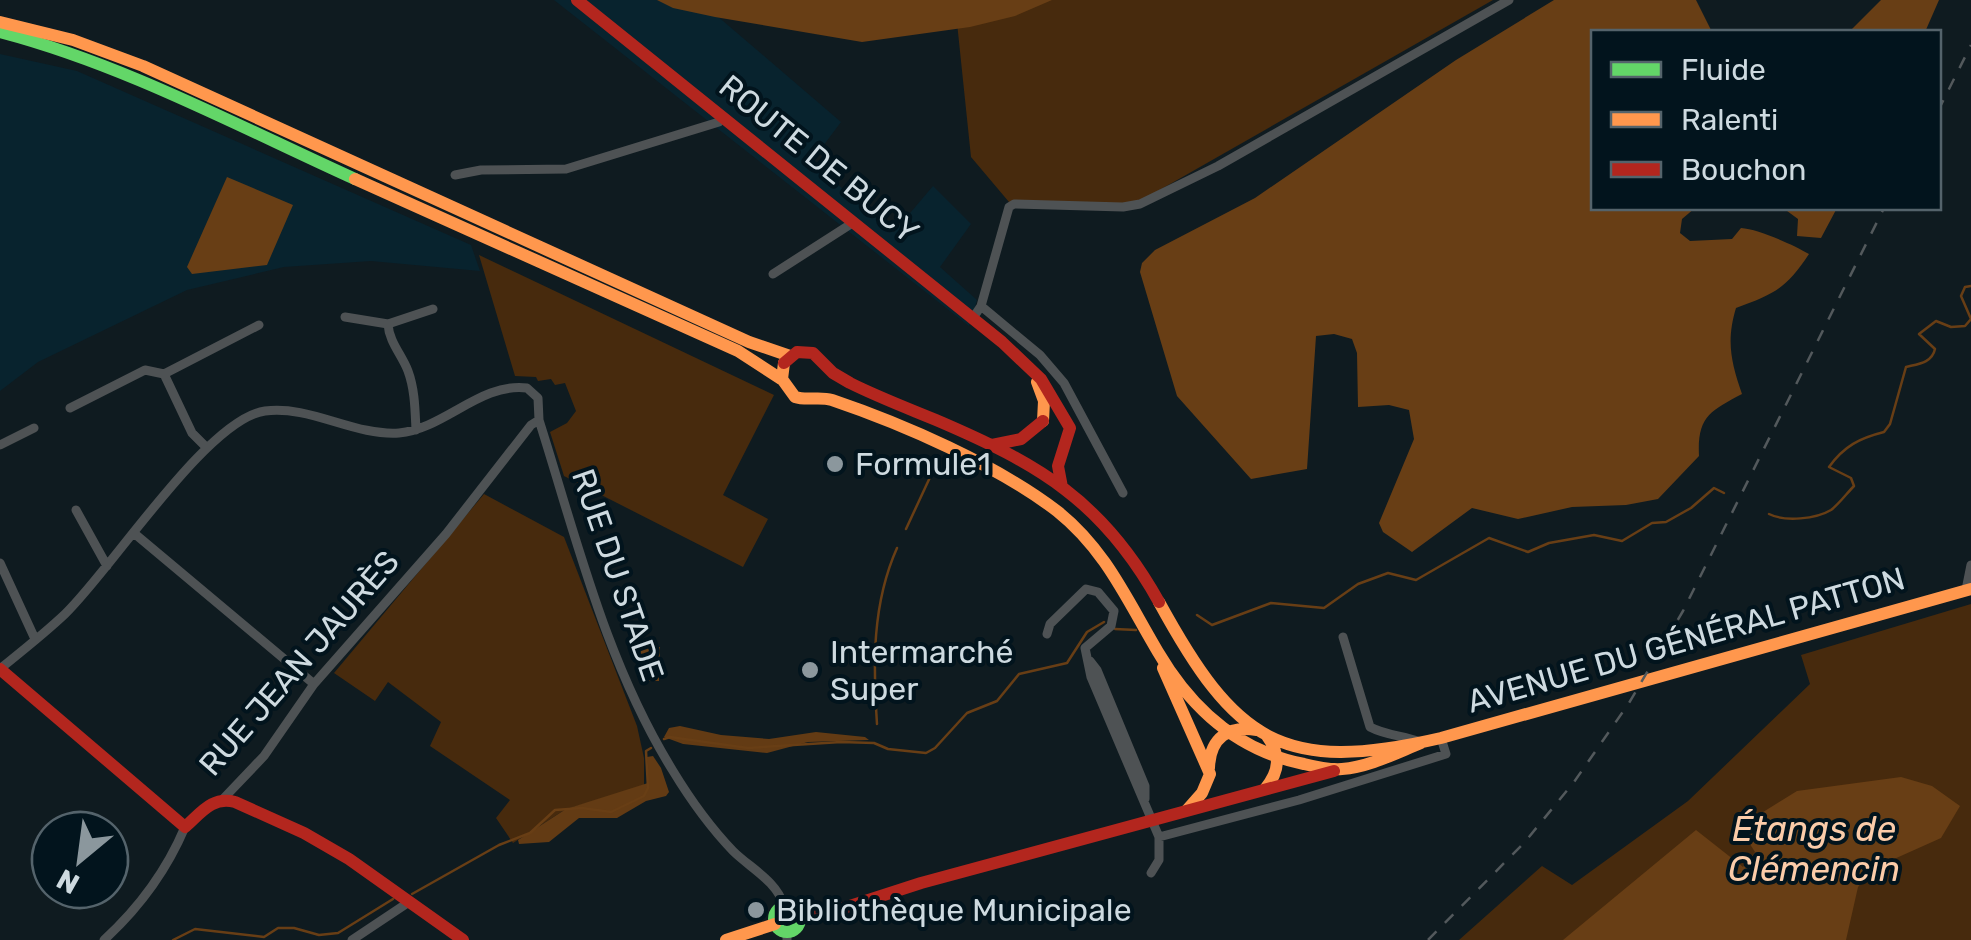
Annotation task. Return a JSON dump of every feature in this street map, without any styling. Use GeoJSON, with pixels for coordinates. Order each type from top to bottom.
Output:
{"type":"FeatureCollection","features":[{"type":"Feature","properties":{"kind":"main road","name":"ROUTE DE BUCY"},"geometry":{"type":"LineString","coordinates":[[576,0],[854,222],[977,312],[1052,395],[1070,428],[1058,466],[1062,487]]}},
{"type":"Feature","properties":{"kind":"main road"},"geometry":{"type":"LineString","coordinates":[[0,22],[73,40],[144,66],[735,336],[790,356]]}},
{"type":"Feature","properties":{"kind":"main road"},"geometry":{"type":"LineString","coordinates":[[0,32],[66,52],[149,86],[738,352],[781,379]]}},
{"type":"Feature","properties":{"kind":"main road"},"geometry":{"type":"LineString","coordinates":[[1244,797],[1221,789],[1210,771],[1154,647],[1122,584],[1097,548],[1042,500],[1018,485],[818,396],[796,398],[781,379],[790,356],[813,352],[821,356],[830,370],[858,387],[992,445],[1062,487],[1110,528],[1137,564],[1196,670],[1218,696],[1263,733],[1278,759],[1275,777],[1263,791]]}},
{"type":"Feature","properties":{"kind":"main road","name":"ROUTE DE BUCY"},"geometry":{"type":"LineString","coordinates":[[992,445],[1018,442],[1036,431],[1043,421],[1041,390],[1026,363]]}},
{"type":"Feature","properties":{"kind":"main road"},"geometry":{"type":"LineString","coordinates":[[818,396],[828,385],[830,370]]}},
{"type":"Feature","properties":{"kind":"main road","name":"AVENUE DU GÉNÉRAL PATTON"},"geometry":{"type":"LineString","coordinates":[[1421,742],[1969,590]]}},
{"type":"Feature","properties":{"kind":"main road"},"geometry":{"type":"LineString","coordinates":[[1154,647],[1177,683],[1225,732],[1278,759],[1342,769]]}},
{"type":"Feature","properties":{"kind":"main road"},"geometry":{"type":"LineString","coordinates":[[0,668],[185,828]]}},
{"type":"Feature","properties":{"kind":"main road"},"geometry":{"type":"LineString","coordinates":[[1187,810],[1202,793],[1210,771],[1211,748],[1225,732],[1245,727],[1298,747],[1352,754],[1421,742]]}},
{"type":"Feature","properties":{"kind":"main road"},"geometry":{"type":"LineString","coordinates":[[801,917],[819,916],[1187,810],[1377,760],[1421,742]]}},
{"type":"Feature","properties":{"kind":"main road"},"geometry":{"type":"LineString","coordinates":[[222,799],[304,833],[349,858],[463,940]]}},
{"type":"Feature","properties":{"kind":"main road","name":"RUE JEAN JAURÈS"},"geometry":{"type":"LineString","coordinates":[[185,828],[212,802],[222,799]]}},
{"type":"Feature","properties":{"kind":"main road"},"geometry":{"type":"LineString","coordinates":[[726,940],[783,932],[799,926],[801,917],[793,906],[776,911],[783,932]]}},
{"type":"Feature","properties":{"kind":"street"},"geometry":{"type":"LineString","coordinates":[[977,312],[1009,207],[1014,204],[1140,204],[1218,166],[1509,0]]}},
{"type":"Feature","properties":{"kind":"street"},"geometry":{"type":"LineString","coordinates":[[455,175],[481,170],[566,168],[719,122],[723,117]]}},
{"type":"Feature","properties":{"kind":"street"},"geometry":{"type":"LineString","coordinates":[[773,274],[854,222]]}},
{"type":"Feature","properties":{"kind":"street"},"geometry":{"type":"LineString","coordinates":[[345,317],[388,324],[433,309]]}},
{"type":"Feature","properties":{"kind":"street","name":"ROUTE DE BUCY"},"geometry":{"type":"LineString","coordinates":[[977,312],[1040,355],[1064,383],[1123,493]]}},
{"type":"Feature","properties":{"kind":"street"},"geometry":{"type":"LineString","coordinates":[[0,668],[66,614],[206,447],[238,420],[266,411],[286,412],[385,433],[416,430],[408,372],[388,333],[388,324]]}},
{"type":"Feature","properties":{"kind":"street"},"geometry":{"type":"LineString","coordinates":[[70,408],[146,370],[164,374],[258,325]]}},
{"type":"Feature","properties":{"kind":"street"},"geometry":{"type":"LineString","coordinates":[[164,374],[192,433],[206,447]]}},
{"type":"Feature","properties":{"kind":"street","name":"RUE DU STADE"},"geometry":{"type":"LineString","coordinates":[[416,430],[493,393],[520,387],[534,392],[598,612],[631,697],[672,771],[708,822],[733,851],[774,886],[784,906]]}},
{"type":"Feature","properties":{"kind":"street","name":"RUE JEAN JAURÈS"},"geometry":{"type":"LineString","coordinates":[[222,799],[264,756],[314,684],[446,534],[531,425],[540,420]]}},
{"type":"Feature","properties":{"kind":"street"},"geometry":{"type":"LineString","coordinates":[[0,445],[34,428]]}},
{"type":"Feature","properties":{"kind":"street"},"geometry":{"type":"LineString","coordinates":[[76,510],[107,566]]}},
{"type":"Feature","properties":{"kind":"street"},"geometry":{"type":"LineString","coordinates":[[134,534],[314,684]]}},
{"type":"Feature","properties":{"kind":"street"},"geometry":{"type":"LineString","coordinates":[[0,563],[35,639]]}},
{"type":"Feature","properties":{"kind":"street"},"geometry":{"type":"LineString","coordinates":[[1969,590],[1971,565]]}},
{"type":"Feature","properties":{"kind":"street"},"geometry":{"type":"LineString","coordinates":[[1046,634],[1050,624],[1086,588],[1098,592],[1114,611],[1111,626],[1085,648],[1145,786],[1159,837],[1160,860],[1151,873]]}},
{"type":"Feature","properties":{"kind":"street"},"geometry":{"type":"LineString","coordinates":[[1343,637],[1370,727],[1387,736],[1421,742]]}},
{"type":"Feature","properties":{"kind":"street"},"geometry":{"type":"LineString","coordinates":[[1159,837],[1298,800],[1446,754],[1441,738]]}},
{"type":"Feature","properties":{"kind":"street","name":"RUE JEAN JAURÈS"},"geometry":{"type":"LineString","coordinates":[[104,940],[151,891],[185,828]]}},
{"type":"Feature","properties":{"kind":"street"},"geometry":{"type":"LineString","coordinates":[[352,940],[408,902]]}},
{"type":"Feature","properties":{"kind":"shaded area"},"geometry":{"type":"Polygon","coordinates":[[[554,0],[702,3],[841,122],[811,162],[894,232],[933,186],[971,224],[940,267],[977,300],[969,326],[554,0]]]}},
{"type":"Feature","properties":{"kind":"shaded area"},"geometry":{"type":"Polygon","coordinates":[[[990,0],[1493,0],[1135,204],[1009,202],[971,157],[956,13],[990,0]]]}},
{"type":"Feature","properties":{"kind":"shaded area"},"geometry":{"type":"Polygon","coordinates":[[[0,54],[77,71],[471,245],[480,271],[371,261],[284,267],[187,290],[38,362],[0,391],[0,54]]]}},
{"type":"Feature","properties":{"kind":"shaded area"},"geometry":{"type":"Polygon","coordinates":[[[479,255],[774,395],[723,495],[768,519],[743,567],[564,476],[550,432],[567,423],[576,411],[565,383],[555,385],[551,379],[538,381],[536,377],[515,376],[479,255]]]}},
{"type":"Feature","properties":{"kind":"shaded area"},"geometry":{"type":"Polygon","coordinates":[[[484,494],[564,537],[637,726],[644,758],[644,787],[566,809],[513,843],[496,818],[510,800],[430,746],[441,722],[388,682],[375,701],[334,673],[484,494]]]}},
{"type":"Feature","properties":{"kind":"shaded area"},"geometry":{"type":"Polygon","coordinates":[[[1971,604],[1971,940],[1459,940],[1542,866],[1572,885],[1688,801],[1810,684],[1801,655],[1971,604]]]}},
{"type":"Feature","properties":{"kind":"shaded area"},"geometry":{"type":"Polygon","coordinates":[[[680,726],[769,739],[816,732],[869,740],[808,742],[767,753],[683,744],[664,737],[669,728],[680,726]]]}},
{"type":"Feature","properties":{"kind":"shaded area"},"geometry":{"type":"Polygon","coordinates":[[[653,756],[669,792],[666,796],[646,801],[617,818],[579,818],[549,842],[519,844],[518,840],[566,809],[648,783],[647,757],[653,756]]]}},
{"type":"Feature","properties":{"kind":"water"},"geometry":{"type":"Polygon","coordinates":[[[657,0],[1052,0],[1015,16],[970,27],[862,42],[715,17],[673,8],[657,0]]]}},
{"type":"Feature","properties":{"kind":"water"},"geometry":{"type":"Polygon","coordinates":[[[1554,0],[1696,0],[1711,30],[1591,30],[1591,210],[1693,210],[1682,219],[1680,233],[1690,241],[1732,239],[1741,228],[1776,238],[1809,254],[1778,289],[1736,308],[1731,351],[1742,394],[1708,417],[1700,432],[1699,456],[1658,499],[1626,505],[1572,507],[1518,519],[1472,508],[1412,552],[1383,532],[1379,523],[1414,439],[1409,410],[1389,405],[1358,407],[1357,353],[1352,339],[1334,334],[1316,336],[1307,469],[1251,479],[1177,396],[1140,272],[1142,263],[1155,250],[1255,198],[1456,60],[1554,0]]]}},
{"type":"Feature","properties":{"kind":"water"},"geometry":{"type":"Polygon","coordinates":[[[1881,0],[1939,0],[1926,30],[1851,30],[1881,0]]]}},
{"type":"Feature","properties":{"kind":"water"},"geometry":{"type":"Polygon","coordinates":[[[227,177],[293,205],[267,265],[192,274],[187,267],[227,177]]]}},
{"type":"Feature","properties":{"kind":"water"},"geometry":{"type":"Polygon","coordinates":[[[1786,210],[1836,210],[1821,238],[1797,236],[1798,219],[1786,210]]]}},
{"type":"Feature","properties":{"kind":"water"},"geometry":{"type":"Polygon","coordinates":[[[641,647],[660,647],[659,681],[640,681],[641,647]]]}},
{"type":"Feature","properties":{"kind":"water","name":"Étangs de Clémencin"},"geometry":{"type":"Polygon","coordinates":[[[1901,777],[1932,786],[1960,806],[1941,838],[1874,868],[1858,887],[1846,940],[1563,940],[1696,830],[1743,867],[1755,852],[1739,827],[1797,791],[1901,777]]]}},
{"type":"Feature","properties":{"kind":"waterway"},"geometry":{"type":"LineString","coordinates":[[1769,514],[1792,519],[1817,516],[1831,510],[1854,486],[1851,478],[1829,467],[1853,444],[1884,432],[1890,424],[1906,367],[1924,362],[1935,349],[1919,334],[1936,321],[1951,327],[1965,326],[1971,319],[1961,296],[1965,287],[1971,286]]}},
{"type":"Feature","properties":{"kind":"waterway"},"geometry":{"type":"LineString","coordinates":[[906,529],[932,473]]}},
{"type":"Feature","properties":{"kind":"waterway"},"geometry":{"type":"LineString","coordinates":[[1197,615],[1212,625],[1271,603],[1324,608],[1358,584],[1388,573],[1416,580],[1489,538],[1528,552],[1549,543],[1594,535],[1622,541],[1652,523],[1666,522],[1691,508],[1714,488],[1724,493]]}},
{"type":"Feature","properties":{"kind":"waterway"},"geometry":{"type":"LineString","coordinates":[[877,724],[876,634],[883,591],[897,548]]}},
{"type":"Feature","properties":{"kind":"waterway"},"geometry":{"type":"LineString","coordinates":[[664,739],[748,748],[874,743],[888,749],[926,753],[967,713],[997,701],[1019,674],[1067,663],[1087,632],[1104,622]]}},
{"type":"Feature","properties":{"kind":"waterway"},"geometry":{"type":"LineString","coordinates":[[1115,629],[1136,630]]}},
{"type":"Feature","properties":{"kind":"waterway"},"geometry":{"type":"LineString","coordinates":[[412,894],[499,845],[530,833],[555,810],[611,812],[644,796],[648,788],[646,751],[651,748]]}},
{"type":"Feature","properties":{"kind":"waterway"},"geometry":{"type":"LineString","coordinates":[[173,940],[195,929],[264,937],[278,928],[319,935],[338,933],[393,899]]}},
{"type":"Feature","properties":{"kind":"railway"},"geometry":{"type":"LineString","coordinates":[[1941,105],[1971,45]]}},
{"type":"Feature","properties":{"kind":"railway"},"geometry":{"type":"LineString","coordinates":[[1428,940],[1524,843],[1574,782],[1629,703],[1683,611],[1883,210]]}},
{"type":"Feature","properties":{"kind":"traffic: fast"},"geometry":{"type":"LineString","coordinates":[[0,32],[136,79],[355,179]]}},
{"type":"Feature","properties":{"kind":"traffic: fast"},"geometry":{"type":"LineString","coordinates":[[787,906],[796,910],[800,919],[796,928],[787,932],[778,928],[774,919],[778,910],[787,906]]}},
{"type":"Feature","properties":{"kind":"traffic: slow"},"geometry":{"type":"LineString","coordinates":[[0,22],[73,40],[143,66],[749,342],[790,356]]}},
{"type":"Feature","properties":{"kind":"traffic: slow"},"geometry":{"type":"LineString","coordinates":[[355,179],[738,351],[781,379]]}},
{"type":"Feature","properties":{"kind":"traffic: slow"},"geometry":{"type":"LineString","coordinates":[[784,363],[782,379],[795,397],[832,400],[919,434],[1007,478],[1057,511],[1102,559],[1185,691],[1238,738],[1280,758],[1332,769],[1362,766],[1421,743]]}},
{"type":"Feature","properties":{"kind":"traffic: slow"},"geometry":{"type":"LineString","coordinates":[[1037,382],[1044,401],[1043,421]]}},
{"type":"Feature","properties":{"kind":"traffic: slow"},"geometry":{"type":"LineString","coordinates":[[1159,602],[1186,649],[1239,716],[1268,736],[1302,748],[1340,752],[1441,738],[1971,589]]}},
{"type":"Feature","properties":{"kind":"traffic: slow"},"geometry":{"type":"LineString","coordinates":[[1163,668],[1210,774],[1202,793],[1187,810]]}},
{"type":"Feature","properties":{"kind":"traffic: slow"},"geometry":{"type":"LineString","coordinates":[[1209,768],[1213,749],[1222,736],[1237,730],[1257,730]]}},
{"type":"Feature","properties":{"kind":"traffic: slow"},"geometry":{"type":"LineString","coordinates":[[1265,789],[1277,763],[1267,736]]}},
{"type":"Feature","properties":{"kind":"traffic: slow"},"geometry":{"type":"LineString","coordinates":[[726,940],[775,924]]}},
{"type":"Feature","properties":{"kind":"traffic: jam"},"geometry":{"type":"LineString","coordinates":[[577,0],[1002,342],[1041,379],[1070,428],[1058,466],[1062,487]]}},
{"type":"Feature","properties":{"kind":"traffic: jam"},"geometry":{"type":"LineString","coordinates":[[784,363],[797,352],[813,353],[850,383],[973,436],[1037,470],[1091,512],[1115,537],[1159,602]]}},
{"type":"Feature","properties":{"kind":"traffic: jam"},"geometry":{"type":"LineString","coordinates":[[992,445],[1021,439],[1043,421]]}},
{"type":"Feature","properties":{"kind":"traffic: jam"},"geometry":{"type":"LineString","coordinates":[[0,669],[185,827],[213,804],[235,802],[304,833],[349,859],[463,940]]}},
{"type":"Feature","properties":{"kind":"traffic: jam"},"geometry":{"type":"LineString","coordinates":[[801,917],[819,916],[921,883],[1334,771]]}},
{"type":"Feature","properties":{"kind":"place","name":"Formule1"},"geometry":{"type":"Point","coordinates":[835,464]}},
{"type":"Feature","properties":{"kind":"place","name":"Intermarché Super"},"geometry":{"type":"Point","coordinates":[810,670]}},
{"type":"Feature","properties":{"kind":"place","name":"Bibliothèque Municipale"},"geometry":{"type":"Point","coordinates":[756,910]}}]}
